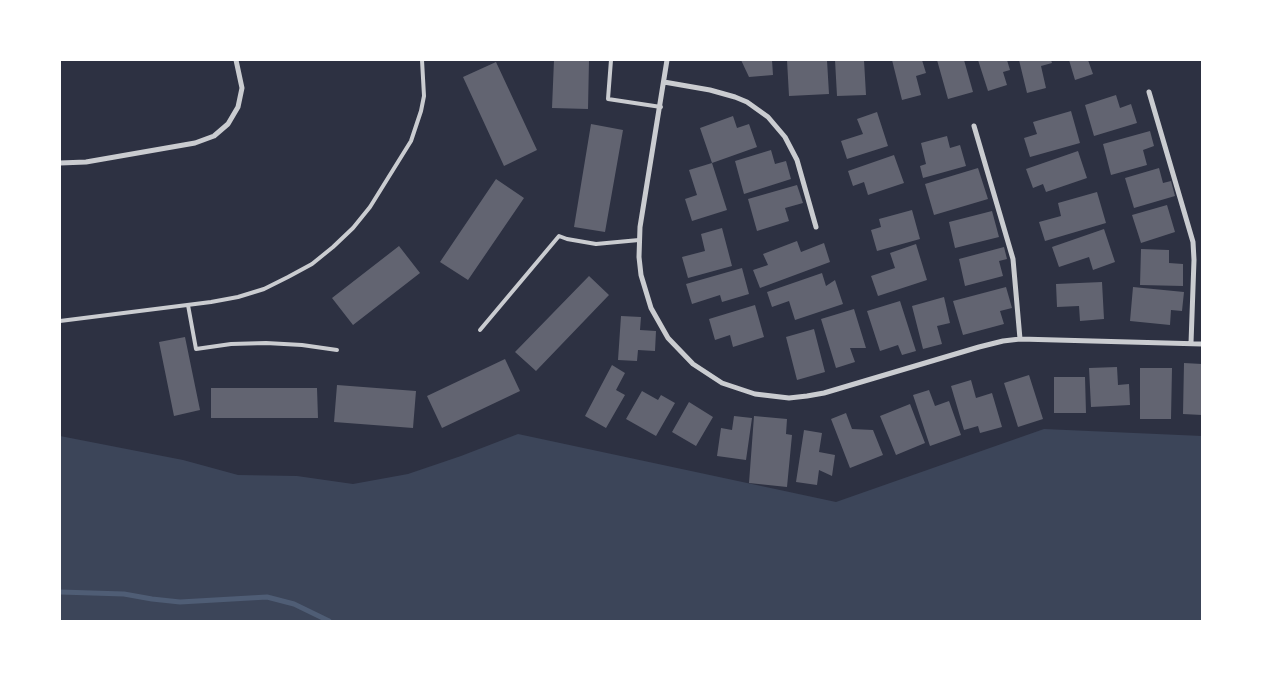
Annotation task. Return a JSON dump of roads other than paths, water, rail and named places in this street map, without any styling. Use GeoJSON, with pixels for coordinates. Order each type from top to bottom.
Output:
{"type":"FeatureCollection","features":[{"type":"Feature","properties":{"kind":"street"},"geometry":{"type":"LineString","coordinates":[[60,163],[96,161],[196,143],[214,136],[228,124],[238,107],[242,88],[236,60]]}},
{"type":"Feature","properties":{"kind":"street"},"geometry":{"type":"LineString","coordinates":[[667,60],[639,240],[641,275],[645,292],[659,324],[668,338],[680,352],[707,374],[722,383],[755,394],[789,398],[824,393],[979,346],[1020,339],[1202,344]]}},
{"type":"Feature","properties":{"kind":"street"},"geometry":{"type":"LineString","coordinates":[[664,82],[710,90],[735,97],[758,109],[768,117],[785,137],[797,160],[816,227]]}},
{"type":"Feature","properties":{"kind":"street"},"geometry":{"type":"LineString","coordinates":[[1149,92],[1193,242],[1191,343]]}},
{"type":"Feature","properties":{"kind":"street"},"geometry":{"type":"LineString","coordinates":[[974,126],[1012,253],[1020,339]]}},
{"type":"Feature","properties":{"kind":"lane"},"geometry":{"type":"LineString","coordinates":[[60,321],[238,297],[264,288],[312,264],[353,228],[370,207],[411,141],[417,126],[424,96],[422,60]]}},
{"type":"Feature","properties":{"kind":"lane"},"geometry":{"type":"LineString","coordinates":[[611,60],[608,99],[660,107]]}},
{"type":"Feature","properties":{"kind":"lane"},"geometry":{"type":"LineString","coordinates":[[480,330],[559,236],[596,244],[639,240]]}},
{"type":"Feature","properties":{"kind":"lane"},"geometry":{"type":"LineString","coordinates":[[188,305],[196,349],[230,344],[266,343],[302,345],[337,350]]}},
{"type":"Feature","properties":{"kind":"waterway"},"geometry":{"type":"LineString","coordinates":[[60,592],[124,594],[180,602],[267,597],[294,604],[329,621]]}}]}
